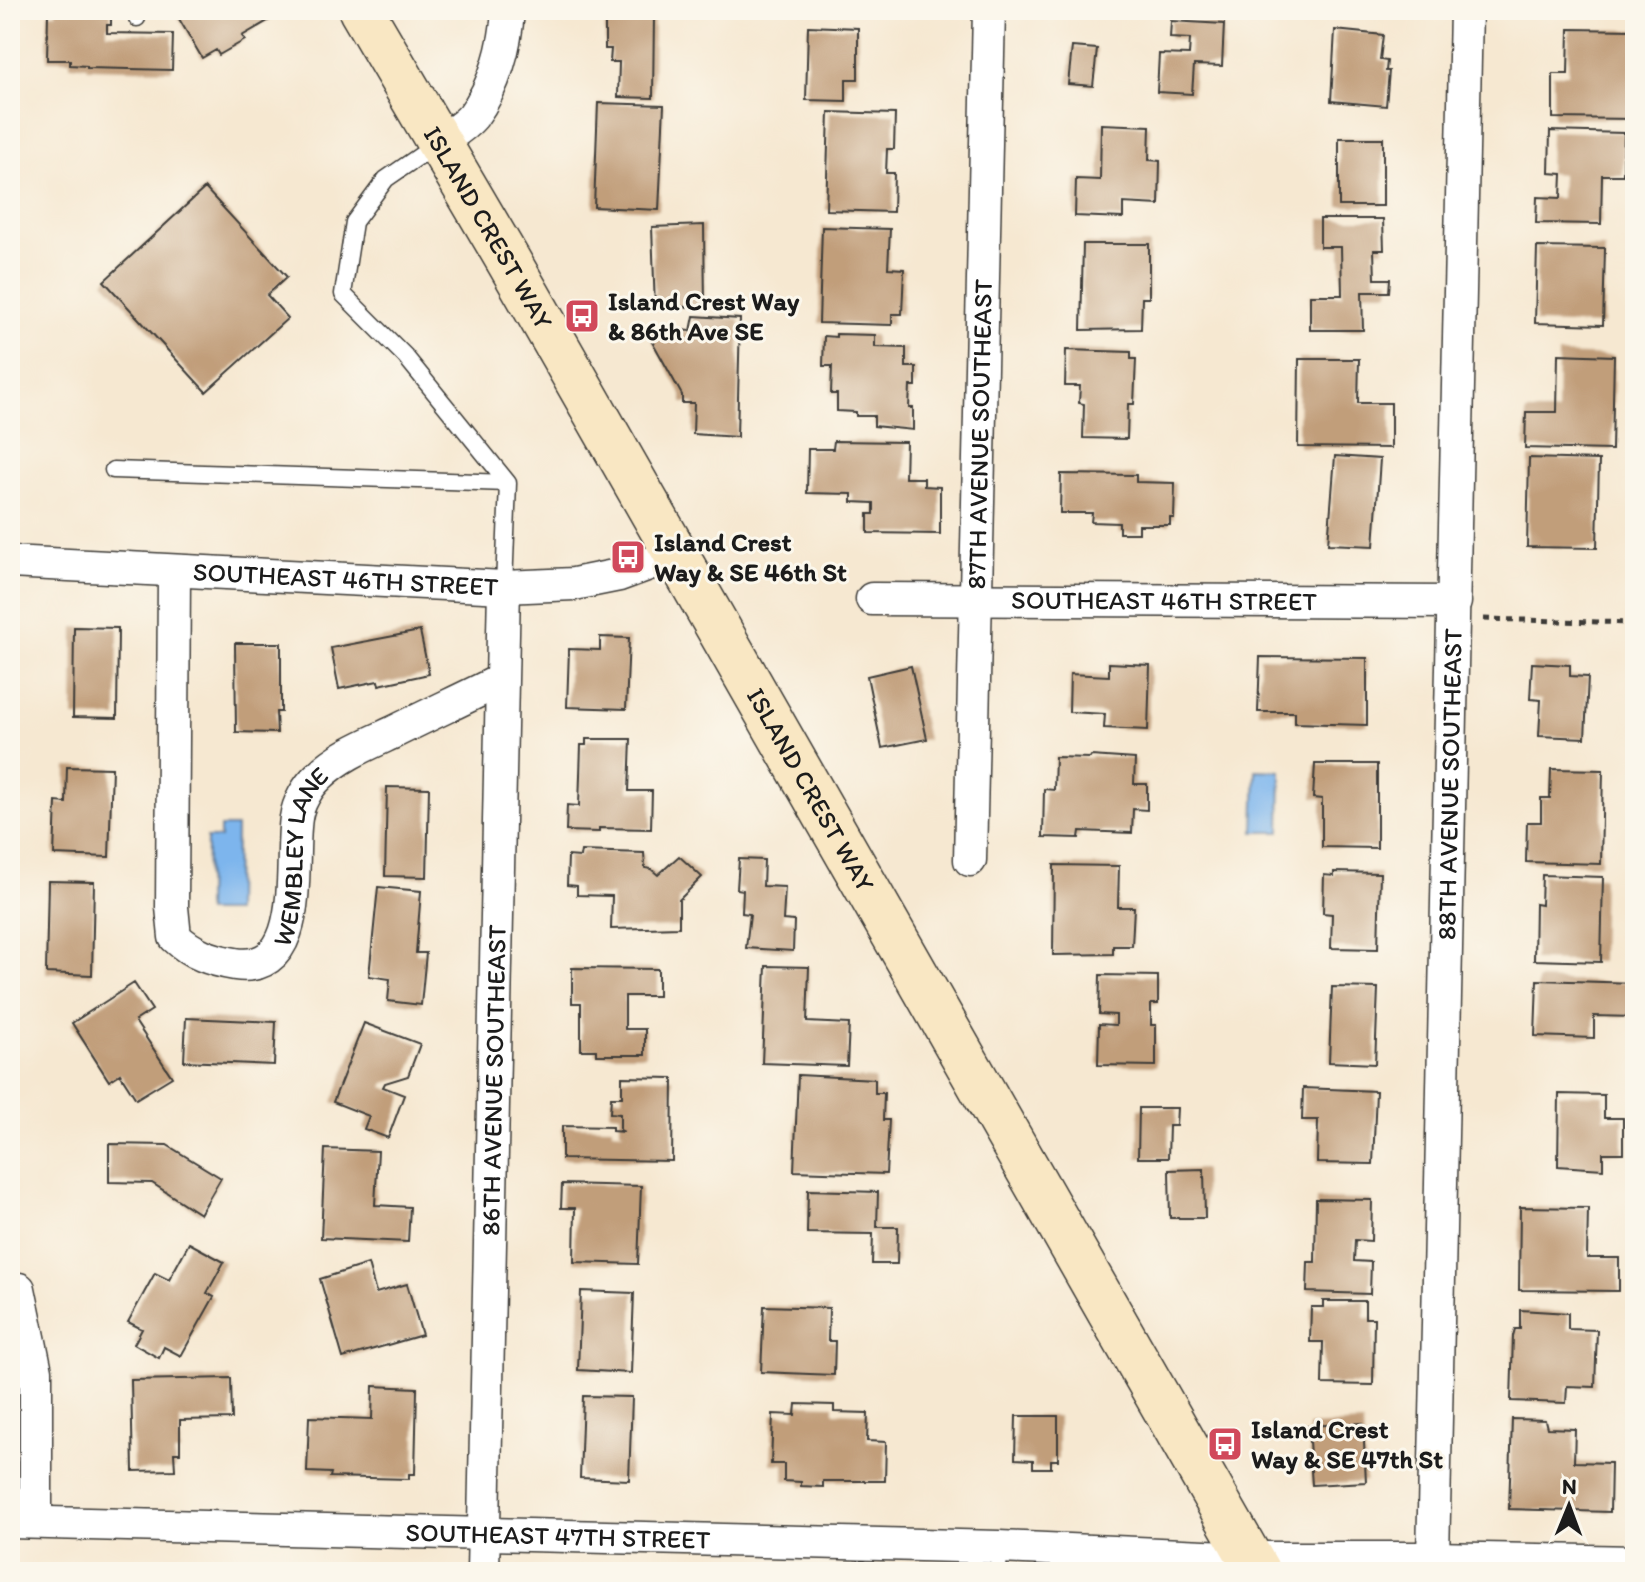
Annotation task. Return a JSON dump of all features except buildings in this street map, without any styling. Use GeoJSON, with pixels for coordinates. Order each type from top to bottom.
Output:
{"type":"FeatureCollection","features":[{"type":"Feature","properties":{"kind":"main road","name":"ISLAND CREST WAY"},"geometry":{"type":"LineString","coordinates":[[361,10],[1254,1565]]}},
{"type":"Feature","properties":{"kind":"street"},"geometry":{"type":"LineString","coordinates":[[438,143],[471,118],[489,89],[506,37],[508,10]]}},
{"type":"Feature","properties":{"kind":"street","name":"87TH AVENUE SOUTHEAST"},"geometry":{"type":"LineString","coordinates":[[970,860],[989,10]]}},
{"type":"Feature","properties":{"kind":"street","name":"88TH AVENUE SOUTHEAST"},"geometry":{"type":"LineString","coordinates":[[1433,1558],[1466,10]]}},
{"type":"Feature","properties":{"kind":"street","name":"SOUTHEAST 46TH STREET"},"geometry":{"type":"LineString","coordinates":[[10,562],[504,587],[589,581],[619,575],[676,554]]}},
{"type":"Feature","properties":{"kind":"street","name":"WEMBLEY LANE"},"geometry":{"type":"LineString","coordinates":[[174,572],[172,907],[175,937],[188,950],[208,959],[240,964],[261,963],[278,948],[289,929],[296,815],[304,795],[318,776],[343,757],[501,680]]}},
{"type":"Feature","properties":{"kind":"street","name":"86TH AVENUE SOUTHEAST"},"geometry":{"type":"LineString","coordinates":[[483,1572],[504,587]]}},
{"type":"Feature","properties":{"kind":"street","name":"SOUTHEAST 46TH STREET"},"geometry":{"type":"LineString","coordinates":[[872,599],[977,598],[1455,610]]}},
{"type":"Feature","properties":{"kind":"street"},"geometry":{"type":"LineString","coordinates":[[10,1289],[19,1289],[36,1371],[23,1522]]}},
{"type":"Feature","properties":{"kind":"street","name":"SOUTHEAST 47TH STREET"},"geometry":{"type":"LineString","coordinates":[[23,1522],[484,1533],[998,1559],[1254,1565],[1433,1558],[1635,1562]]}},
{"type":"Feature","properties":{"kind":"lane"},"geometry":{"type":"LineString","coordinates":[[438,143],[386,179],[354,222],[343,294],[405,356],[508,483],[504,587]]}},
{"type":"Feature","properties":{"kind":"lane"},"geometry":{"type":"LineString","coordinates":[[113,470],[508,483]]}},
{"type":"Feature","properties":{"kind":"path"},"geometry":{"type":"LineString","coordinates":[[1455,610],[1635,623]]}},
{"type":"Feature","properties":{"kind":"water"},"geometry":{"type":"Polygon","coordinates":[[[1256,770],[1281,771],[1280,832],[1254,832],[1256,770]]]}},
{"type":"Feature","properties":{"kind":"water"},"geometry":{"type":"Polygon","coordinates":[[[220,827],[236,827],[235,912],[206,912],[207,838],[220,838],[220,827]]]}},
{"type":"Feature","properties":{"kind":"place","name":"Island Crest Way & 86th Ave SE"},"geometry":{"type":"Point","coordinates":[582,316]}},
{"type":"Feature","properties":{"kind":"place","name":"Island Crest Way & SE 46th St"},"geometry":{"type":"Point","coordinates":[628,557]}},
{"type":"Feature","properties":{"kind":"place","name":"Island Crest Way & SE 47th St"},"geometry":{"type":"Point","coordinates":[1225,1444]}}]}
